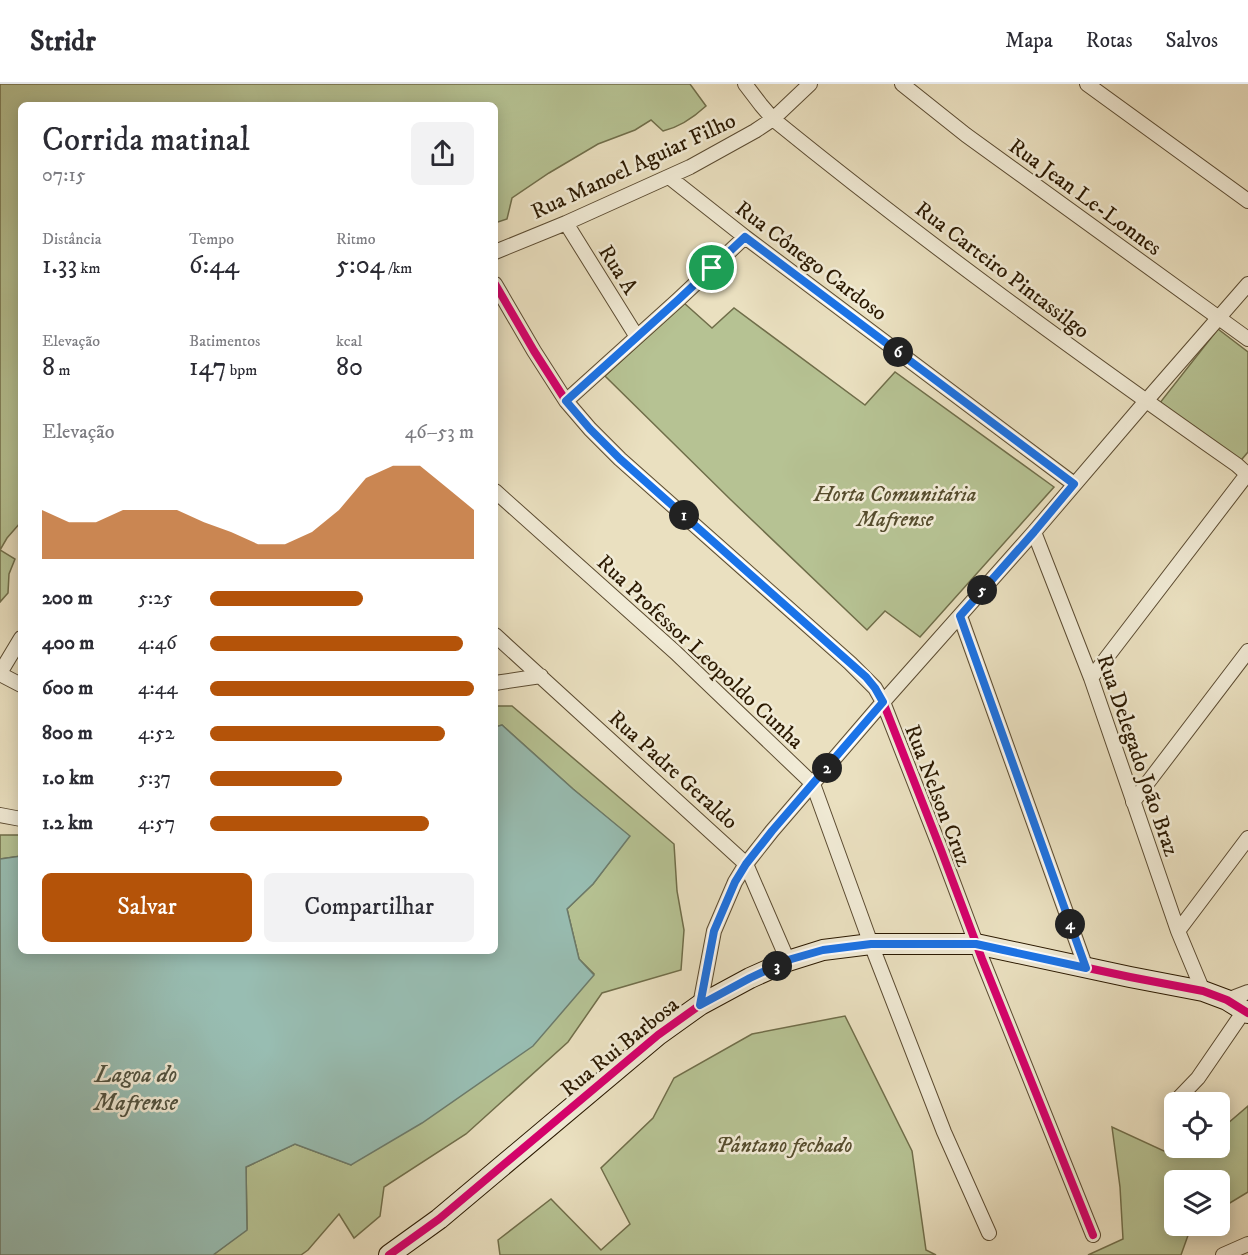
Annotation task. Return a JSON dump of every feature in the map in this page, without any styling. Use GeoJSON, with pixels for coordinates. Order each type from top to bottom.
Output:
{"type":"FeatureCollection","features":[{"type":"Feature","properties":{"kind":"street","name":"Rua Carteiro Pintassilgo"},"geometry":{"type":"LineString","coordinates":[[745,84],[773,119],[956,262],[1248,473]]}},
{"type":"Feature","properties":{"kind":"street","name":"Rua Manoel Aguiar Filho"},"geometry":{"type":"LineString","coordinates":[[498,251],[690,167],[773,119],[810,84]]}},
{"type":"Feature","properties":{"kind":"street","name":"Rua Jean Le-Lonnes"},"geometry":{"type":"LineString","coordinates":[[902,84],[966,135],[1248,339]]}},
{"type":"Feature","properties":{"kind":"street"},"geometry":{"type":"LineString","coordinates":[[1087,84],[1248,201]]}},
{"type":"Feature","properties":{"kind":"street","name":"Rua Cônego Cardoso"},"geometry":{"type":"LineString","coordinates":[[669,177],[745,237],[1074,484]]}},
{"type":"Feature","properties":{"kind":"street","name":"Rua A"},"geometry":{"type":"LineString","coordinates":[[566,223],[637,337]]}},
{"type":"Feature","properties":{"kind":"street"},"geometry":{"type":"LineString","coordinates":[[566,401],[745,237]]}},
{"type":"Feature","properties":{"kind":"street"},"geometry":{"type":"LineString","coordinates":[[700,1005],[714,931],[726,901],[746,864],[883,702],[1034,532],[1248,284]]}},
{"type":"Feature","properties":{"kind":"street","name":"Rua Nelson Cruz"},"geometry":{"type":"LineString","coordinates":[[498,289],[566,401],[590,429],[620,459],[866,677],[875,688],[883,702],[976,944],[1093,1235]]}},
{"type":"Feature","properties":{"kind":"street"},"geometry":{"type":"LineString","coordinates":[[1091,678],[1248,473]]}},
{"type":"Feature","properties":{"kind":"street","name":"Rua Professor Leopoldo Cunha"},"geometry":{"type":"LineString","coordinates":[[498,494],[675,652],[813,784],[871,944],[944,1132],[989,1233]]}},
{"type":"Feature","properties":{"kind":"street","name":"Rua Delegado João Braz"},"geometry":{"type":"LineString","coordinates":[[1034,532],[1091,678],[1178,931],[1203,991]]}},
{"type":"Feature","properties":{"kind":"street"},"geometry":{"type":"LineString","coordinates":[[960,616],[1086,968]]}},
{"type":"Feature","properties":{"kind":"street","name":"Rua Padre Geraldo"},"geometry":{"type":"LineString","coordinates":[[498,638],[746,864],[788,960]]}},
{"type":"Feature","properties":{"kind":"street"},"geometry":{"type":"LineString","coordinates":[[18,643],[0,674],[18,683]]}},
{"type":"Feature","properties":{"kind":"street"},"geometry":{"type":"LineString","coordinates":[[1133,802],[1248,651]]}},
{"type":"Feature","properties":{"kind":"street"},"geometry":{"type":"LineString","coordinates":[[498,683],[541,676]]}},
{"type":"Feature","properties":{"kind":"street"},"geometry":{"type":"LineString","coordinates":[[0,814],[18,818]]}},
{"type":"Feature","properties":{"kind":"street"},"geometry":{"type":"LineString","coordinates":[[1178,931],[1248,838]]}},
{"type":"Feature","properties":{"kind":"street","name":"Rua Rui Barbosa"},"geometry":{"type":"LineString","coordinates":[[395,1253],[439,1219],[658,1035],[700,1005],[741,982],[788,960],[823,950],[871,944],[976,944],[1203,991],[1247,1006]]}},
{"type":"Feature","properties":{"kind":"street"},"geometry":{"type":"LineString","coordinates":[[1184,1092],[1198,1077],[1247,1006]]}},
{"type":"Feature","properties":{"kind":"street"},"geometry":{"type":"LineString","coordinates":[[1223,1255],[1248,1244]]}},
{"type":"Feature","properties":{"kind":"green space"},"geometry":{"type":"Polygon","coordinates":[[[0,84],[690,84],[706,106],[686,122],[675,127],[663,131],[651,120],[635,130],[598,144],[512,198],[507,219],[498,222],[498,102],[18,102],[18,525],[0,550],[0,84]]]}},
{"type":"Feature","properties":{"kind":"green space","name":"Horta Comunitária Mafrense"},"geometry":{"type":"Polygon","coordinates":[[[684,303],[712,328],[734,308],[865,405],[895,372],[1054,487],[920,637],[885,611],[867,630],[605,376],[684,303]]]}},
{"type":"Feature","properties":{"kind":"green space"},"geometry":{"type":"Polygon","coordinates":[[[1218,329],[1248,352],[1248,452],[1237,465],[1159,404],[1218,329]]]}},
{"type":"Feature","properties":{"kind":"green space"},"geometry":{"type":"Polygon","coordinates":[[[0,550],[15,559],[9,574],[8,593],[0,602],[0,550]]]}},
{"type":"Feature","properties":{"kind":"green space"},"geometry":{"type":"Polygon","coordinates":[[[498,706],[512,706],[674,844],[677,891],[684,930],[681,970],[602,993],[568,1042],[466,1134],[384,1187],[380,1216],[354,1238],[339,1214],[301,1255],[213,1255],[247,1229],[246,1167],[295,1144],[351,1165],[594,974],[579,959],[567,909],[593,884],[629,836],[502,725],[498,726],[498,706]]]}},
{"type":"Feature","properties":{"kind":"green space"},"geometry":{"type":"Polygon","coordinates":[[[0,835],[18,835],[18,856],[0,859],[0,835]]]}},
{"type":"Feature","properties":{"kind":"green space","name":"Pântano fechado"},"geometry":{"type":"Polygon","coordinates":[[[845,1016],[912,1151],[926,1250],[936,1255],[500,1255],[498,1240],[551,1199],[601,1250],[630,1224],[601,1168],[653,1118],[674,1078],[752,1034],[845,1016]]]}},
{"type":"Feature","properties":{"kind":"green space"},"geometry":{"type":"Polygon","coordinates":[[[1248,1106],[1248,1192],[1230,1203],[1230,1170],[1164,1170],[1164,1236],[1188,1236],[1181,1255],[1088,1255],[1123,1239],[1120,1187],[1112,1127],[1164,1151],[1164,1158],[1230,1158],[1230,1121],[1248,1106]]]}},
{"type":"Feature","properties":{"kind":"water","name":"Lagoa do Mafrense"},"geometry":{"type":"Polygon","coordinates":[[[502,725],[573,789],[630,836],[593,884],[567,909],[579,959],[594,975],[533,1046],[422,1123],[351,1165],[295,1144],[246,1167],[247,1230],[213,1255],[0,1255],[0,859],[18,856],[18,954],[498,954],[498,726],[502,725]]]}},
{"type":"Feature","properties":{"kind":"cycle path"},"geometry":{"type":"LineString","coordinates":[[498,289],[566,401],[590,429],[620,459],[850,663],[875,688],[883,702],[982,959],[1093,1235]]}},
{"type":"Feature","properties":{"kind":"cycle path"},"geometry":{"type":"LineString","coordinates":[[389,1255],[439,1219],[658,1035],[700,1005],[788,961],[823,950],[871,944],[976,944],[1203,991],[1227,1000],[1248,1013]]}},
{"type":"Feature","properties":{"kind":"route"},"geometry":{"type":"LineString","coordinates":[[745,237],[1074,484],[960,616],[1086,968],[976,944],[847,946],[788,960],[721,992],[700,1005],[714,931],[735,882],[772,831],[883,702],[866,677],[620,459],[566,401],[712,268],[745,237]]}}]}
